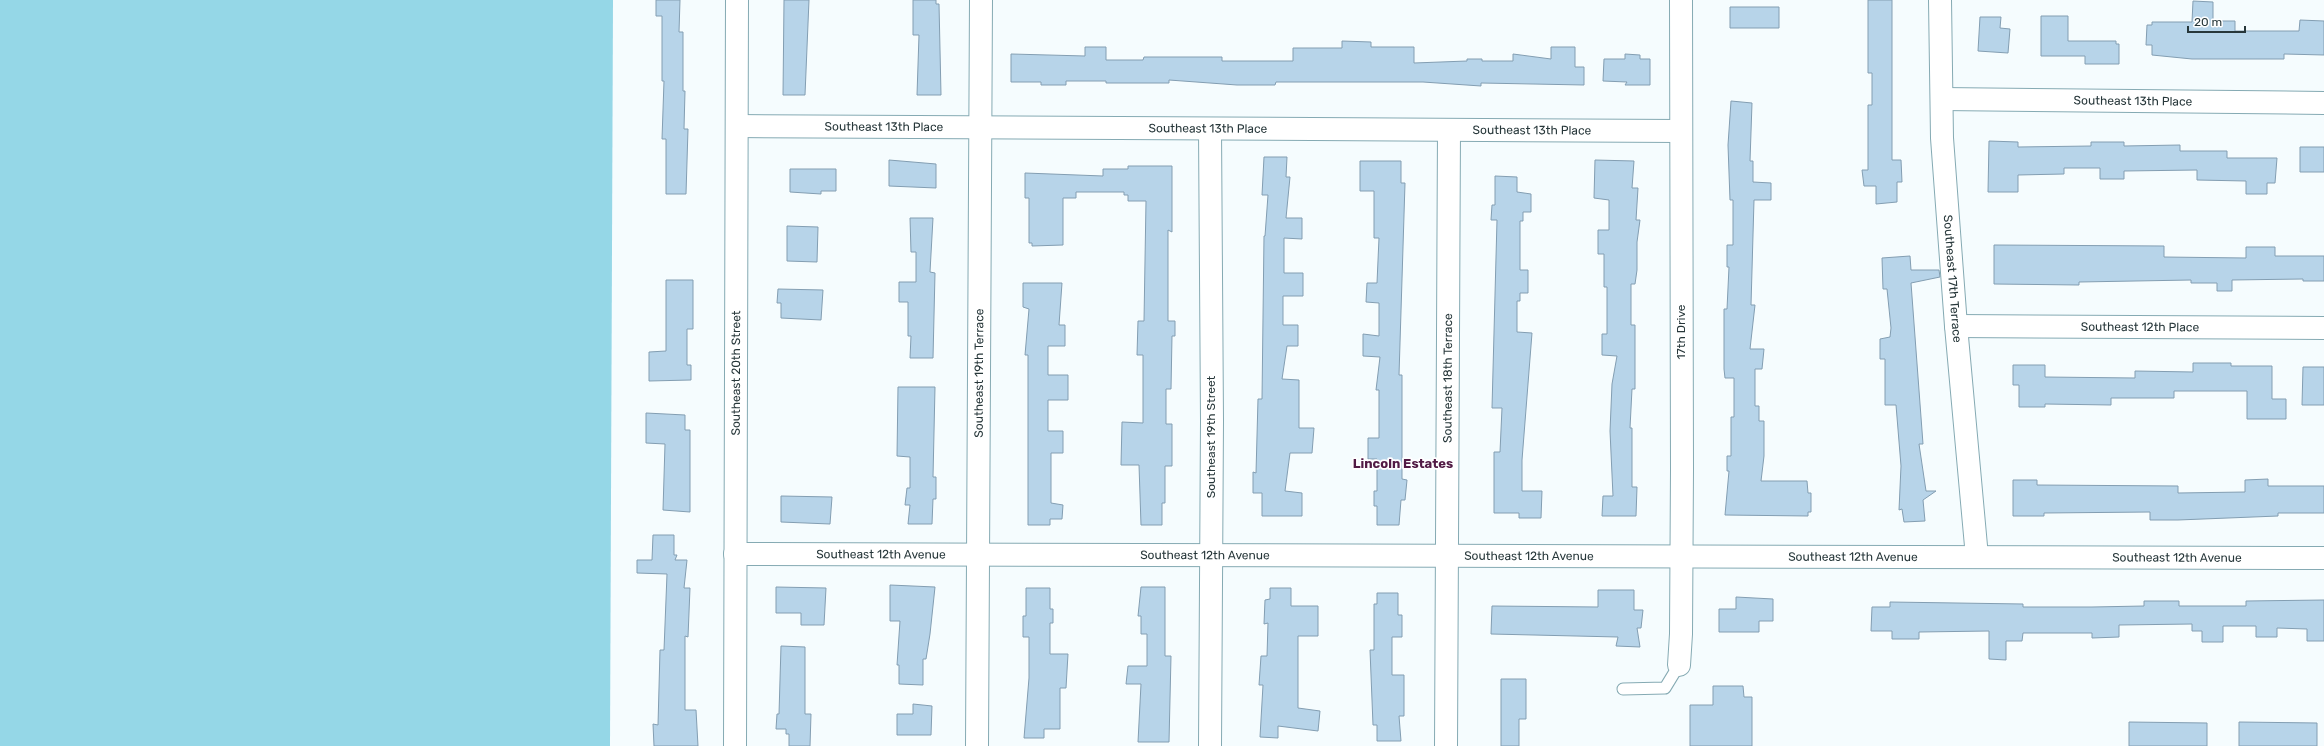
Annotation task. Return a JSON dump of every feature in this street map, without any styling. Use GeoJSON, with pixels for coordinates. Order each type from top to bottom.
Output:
{"type":"FeatureCollection","features":[{"type":"Feature","properties":{"kind":"street","name":"Southeast 20th Street"},"geometry":{"type":"LineString","coordinates":[[735,746],[736,0]]}},
{"type":"Feature","properties":{"kind":"street","name":"Southeast 19th Terrace"},"geometry":{"type":"LineString","coordinates":[[977,746],[981,0]]}},
{"type":"Feature","properties":{"kind":"street","name":"17th Drive"},"geometry":{"type":"LineString","coordinates":[[1678,665],[1681,634],[1682,556],[1680,131],[1681,0]]}},
{"type":"Feature","properties":{"kind":"street","name":"Southeast 17th Terrace"},"geometry":{"type":"LineString","coordinates":[[1940,0],[1942,99],[1956,326],[1977,557]]}},
{"type":"Feature","properties":{"kind":"street","name":"Southeast 13th Place"},"geometry":{"type":"LineString","coordinates":[[1942,99],[2324,103]]}},
{"type":"Feature","properties":{"kind":"street","name":"Southeast 13th Place"},"geometry":{"type":"LineString","coordinates":[[736,126],[1680,131]]}},
{"type":"Feature","properties":{"kind":"street","name":"Southeast 19th Street"},"geometry":{"type":"LineString","coordinates":[[1210,129],[1210,746]]}},
{"type":"Feature","properties":{"kind":"street","name":"Southeast 18th Terrace"},"geometry":{"type":"LineString","coordinates":[[1446,746],[1449,130]]}},
{"type":"Feature","properties":{"kind":"street","name":"Southeast 12th Place"},"geometry":{"type":"LineString","coordinates":[[1956,326],[2324,328]]}},
{"type":"Feature","properties":{"kind":"street","name":"Southeast 12th Avenue"},"geometry":{"type":"LineString","coordinates":[[735,554],[2324,558]]}},
{"type":"Feature","properties":{"kind":"lane"},"geometry":{"type":"LineString","coordinates":[[1623,689],[1665,688],[1678,665]]}},
{"type":"Feature","properties":{"kind":"shaded area"},"geometry":{"type":"Polygon","coordinates":[[[0,0],[613,0],[610,746],[0,746],[0,0]]]}},
{"type":"Feature","properties":{"kind":"building"},"geometry":{"type":"Polygon","coordinates":[[[656,0],[680,0],[679,32],[683,32],[683,91],[685,91],[684,129],[688,129],[686,194],[666,194],[666,139],[662,139],[664,81],[662,81],[662,16],[656,16],[656,0]]]}},
{"type":"Feature","properties":{"kind":"building"},"geometry":{"type":"Polygon","coordinates":[[[784,0],[809,0],[805,95],[783,95],[784,0]]]}},
{"type":"Feature","properties":{"kind":"building"},"geometry":{"type":"Polygon","coordinates":[[[913,0],[936,0],[936,4],[939,4],[941,95],[917,95],[919,35],[913,35],[913,0]]]}},
{"type":"Feature","properties":{"kind":"building"},"geometry":{"type":"Polygon","coordinates":[[[1868,0],[1892,0],[1892,160],[1901,160],[1902,182],[1897,182],[1897,202],[1876,204],[1876,186],[1864,186],[1862,170],[1868,170],[1868,105],[1872,105],[1872,73],[1868,73],[1868,0]]]}},
{"type":"Feature","properties":{"kind":"building"},"geometry":{"type":"Polygon","coordinates":[[[2193,1],[2213,2],[2213,21],[2235,21],[2235,31],[2299,31],[2300,20],[2324,21],[2324,55],[2284,54],[2284,59],[2192,59],[2152,55],[2152,45],[2146,45],[2147,25],[2152,25],[2152,22],[2192,22],[2193,1]]]}},
{"type":"Feature","properties":{"kind":"building"},"geometry":{"type":"Polygon","coordinates":[[[1730,7],[1779,7],[1779,28],[1730,28],[1730,7]]]}},
{"type":"Feature","properties":{"kind":"building"},"geometry":{"type":"Polygon","coordinates":[[[2041,16],[2068,16],[2068,41],[2116,41],[2116,44],[2119,44],[2119,64],[2085,64],[2085,56],[2041,56],[2041,16]]]}},
{"type":"Feature","properties":{"kind":"building"},"geometry":{"type":"Polygon","coordinates":[[[1980,17],[2001,17],[2000,28],[2010,29],[2008,53],[1978,51],[1980,17]]]}},
{"type":"Feature","properties":{"kind":"building"},"geometry":{"type":"Polygon","coordinates":[[[1342,41],[1371,42],[1371,47],[1414,47],[1414,63],[1467,61],[1467,59],[1482,59],[1482,61],[1513,61],[1513,54],[1551,59],[1551,47],[1575,47],[1575,67],[1584,67],[1584,85],[1481,83],[1481,86],[1423,82],[1276,82],[1275,85],[1237,85],[1169,80],[1169,83],[1106,83],[1106,81],[1066,81],[1066,85],[1041,85],[1041,82],[1011,82],[1011,54],[1085,56],[1085,47],[1106,47],[1106,60],[1143,60],[1144,57],[1222,57],[1222,61],[1293,61],[1293,48],[1342,48],[1342,41]]]}},
{"type":"Feature","properties":{"kind":"building"},"geometry":{"type":"Polygon","coordinates":[[[1625,54],[1640,55],[1640,59],[1650,59],[1650,85],[1625,85],[1627,82],[1603,81],[1604,59],[1625,59],[1625,54]]]}},
{"type":"Feature","properties":{"kind":"building"},"geometry":{"type":"Polygon","coordinates":[[[1731,101],[1752,103],[1750,161],[1753,161],[1753,182],[1771,183],[1771,200],[1754,200],[1751,305],[1755,305],[1750,349],[1764,349],[1762,369],[1755,369],[1755,406],[1759,406],[1759,421],[1764,421],[1764,456],[1761,481],[1807,481],[1808,493],[1811,493],[1811,512],[1808,512],[1808,516],[1725,515],[1729,471],[1727,471],[1727,456],[1731,456],[1731,417],[1734,417],[1734,378],[1725,378],[1724,369],[1724,309],[1727,309],[1729,267],[1727,267],[1727,245],[1733,245],[1733,200],[1730,200],[1728,145],[1731,101]]]}},
{"type":"Feature","properties":{"kind":"building"},"geometry":{"type":"Polygon","coordinates":[[[1989,141],[2018,142],[2018,147],[2091,146],[2091,142],[2124,142],[2124,146],[2180,145],[2180,151],[2227,151],[2227,158],[2277,158],[2275,183],[2267,183],[2267,194],[2246,194],[2246,181],[2197,180],[2197,170],[2124,171],[2124,179],[2100,179],[2100,168],[2064,168],[2064,174],[2018,175],[2018,192],[1988,192],[1989,141]]]}},
{"type":"Feature","properties":{"kind":"building"},"geometry":{"type":"Polygon","coordinates":[[[2300,147],[2324,147],[2324,172],[2300,172],[2300,147]]]}},
{"type":"Feature","properties":{"kind":"building"},"geometry":{"type":"Polygon","coordinates":[[[1264,157],[1287,157],[1286,177],[1290,177],[1286,218],[1302,218],[1302,239],[1284,238],[1284,273],[1303,273],[1303,296],[1283,296],[1283,325],[1298,325],[1298,346],[1287,346],[1282,379],[1299,380],[1299,428],[1314,428],[1312,453],[1290,453],[1285,491],[1302,493],[1302,516],[1262,516],[1262,493],[1253,493],[1253,472],[1256,473],[1258,399],[1262,399],[1264,236],[1268,195],[1262,195],[1264,157]]]}},
{"type":"Feature","properties":{"kind":"building"},"geometry":{"type":"Polygon","coordinates":[[[889,160],[936,164],[936,188],[889,186],[889,160]]]}},
{"type":"Feature","properties":{"kind":"building"},"geometry":{"type":"Polygon","coordinates":[[[1595,160],[1634,161],[1632,188],[1638,188],[1636,220],[1640,220],[1637,242],[1637,270],[1635,284],[1631,284],[1631,325],[1635,325],[1635,389],[1632,389],[1630,428],[1632,428],[1632,487],[1637,487],[1636,516],[1602,516],[1603,496],[1613,496],[1610,431],[1612,384],[1617,356],[1602,355],[1602,334],[1607,334],[1607,287],[1604,287],[1604,254],[1598,254],[1598,230],[1609,230],[1609,200],[1594,198],[1595,160]]]}},
{"type":"Feature","properties":{"kind":"building"},"geometry":{"type":"Polygon","coordinates":[[[1360,161],[1401,161],[1401,183],[1405,183],[1399,375],[1402,375],[1402,479],[1407,480],[1405,500],[1401,500],[1399,525],[1377,525],[1377,506],[1374,506],[1374,491],[1377,491],[1377,459],[1368,459],[1368,438],[1379,438],[1379,390],[1376,390],[1380,357],[1363,356],[1363,334],[1379,336],[1379,303],[1366,302],[1367,283],[1377,283],[1379,238],[1374,238],[1374,191],[1360,191],[1360,161]]]}},
{"type":"Feature","properties":{"kind":"building"},"geometry":{"type":"Polygon","coordinates":[[[1128,166],[1172,166],[1172,232],[1168,230],[1168,321],[1175,321],[1175,336],[1172,336],[1171,389],[1166,389],[1166,424],[1172,424],[1172,466],[1165,466],[1165,503],[1162,503],[1162,525],[1141,525],[1139,465],[1121,465],[1122,422],[1143,423],[1143,355],[1137,355],[1138,321],[1144,321],[1146,201],[1128,201],[1128,195],[1124,195],[1124,192],[1076,192],[1076,198],[1063,198],[1063,245],[1032,246],[1032,243],[1029,243],[1029,198],[1025,198],[1025,173],[1103,176],[1103,169],[1128,169],[1128,166]]]}},
{"type":"Feature","properties":{"kind":"building"},"geometry":{"type":"Polygon","coordinates":[[[790,169],[836,169],[836,191],[821,191],[821,194],[790,192],[790,169]]]}},
{"type":"Feature","properties":{"kind":"building"},"geometry":{"type":"Polygon","coordinates":[[[1495,176],[1517,177],[1517,192],[1531,194],[1531,212],[1523,212],[1523,221],[1520,221],[1520,270],[1528,270],[1528,293],[1520,293],[1520,301],[1517,301],[1517,332],[1532,333],[1522,460],[1522,491],[1542,491],[1541,518],[1519,518],[1519,513],[1494,513],[1494,452],[1500,452],[1502,408],[1492,408],[1497,220],[1491,220],[1492,205],[1495,205],[1495,176]]]}},
{"type":"Feature","properties":{"kind":"building"},"geometry":{"type":"Polygon","coordinates":[[[910,218],[933,218],[930,272],[935,273],[933,358],[910,358],[911,336],[908,336],[908,302],[899,302],[899,282],[916,282],[916,252],[911,252],[910,218]]]}},
{"type":"Feature","properties":{"kind":"building"},"geometry":{"type":"Polygon","coordinates":[[[787,226],[818,227],[817,262],[787,261],[787,226]]]}},
{"type":"Feature","properties":{"kind":"building"},"geometry":{"type":"Polygon","coordinates":[[[1994,245],[2164,246],[2164,257],[2246,258],[2246,247],[2275,247],[2275,256],[2324,256],[2324,281],[2303,281],[2303,279],[2232,280],[2232,291],[2217,291],[2217,283],[2191,283],[2191,280],[2079,282],[2079,285],[1994,284],[1994,245]]]}},
{"type":"Feature","properties":{"kind":"building"},"geometry":{"type":"Polygon","coordinates":[[[1910,256],[1911,270],[1939,270],[1940,277],[1911,283],[1923,444],[1919,444],[1926,491],[1936,491],[1923,500],[1925,521],[1904,522],[1902,509],[1899,510],[1901,466],[1896,405],[1885,405],[1885,359],[1880,359],[1880,339],[1890,337],[1891,328],[1887,289],[1883,289],[1882,258],[1910,256]]]}},
{"type":"Feature","properties":{"kind":"building"},"geometry":{"type":"Polygon","coordinates":[[[666,280],[693,280],[693,329],[687,329],[687,365],[691,365],[691,380],[649,381],[649,352],[666,351],[666,280]]]}},
{"type":"Feature","properties":{"kind":"building"},"geometry":{"type":"Polygon","coordinates":[[[1023,283],[1062,283],[1059,325],[1065,325],[1065,346],[1048,346],[1048,375],[1068,375],[1068,400],[1048,400],[1048,431],[1063,431],[1063,453],[1051,453],[1051,503],[1063,505],[1062,519],[1050,519],[1050,525],[1028,525],[1028,355],[1025,355],[1029,309],[1023,307],[1023,283]]]}},
{"type":"Feature","properties":{"kind":"building"},"geometry":{"type":"Polygon","coordinates":[[[778,289],[823,290],[821,320],[781,318],[781,303],[777,303],[778,289]]]}},
{"type":"Feature","properties":{"kind":"building"},"geometry":{"type":"Polygon","coordinates":[[[2193,363],[2231,363],[2231,366],[2272,366],[2272,399],[2286,399],[2286,419],[2247,419],[2247,391],[2174,391],[2174,398],[2111,398],[2111,405],[2045,404],[2045,407],[2019,407],[2019,385],[2013,385],[2013,365],[2045,365],[2045,377],[2135,378],[2135,371],[2193,372],[2193,363]]]}},
{"type":"Feature","properties":{"kind":"building"},"geometry":{"type":"Polygon","coordinates":[[[2303,367],[2324,367],[2324,405],[2302,405],[2303,367]]]}},
{"type":"Feature","properties":{"kind":"building"},"geometry":{"type":"Polygon","coordinates":[[[898,387],[935,387],[933,477],[936,477],[936,499],[933,499],[932,524],[908,524],[910,505],[905,505],[907,488],[910,488],[910,457],[897,456],[898,387]]]}},
{"type":"Feature","properties":{"kind":"building"},"geometry":{"type":"Polygon","coordinates":[[[646,413],[685,415],[685,430],[690,430],[690,512],[663,510],[665,444],[646,443],[646,413]]]}},
{"type":"Feature","properties":{"kind":"building"},"geometry":{"type":"Polygon","coordinates":[[[2268,479],[2268,486],[2324,486],[2324,513],[2278,513],[2278,516],[2178,520],[2150,520],[2150,512],[2044,513],[2044,516],[2013,516],[2013,480],[2037,480],[2037,485],[2178,486],[2178,493],[2245,492],[2245,480],[2268,479]]]}},
{"type":"Feature","properties":{"kind":"building"},"geometry":{"type":"Polygon","coordinates":[[[781,496],[832,497],[830,524],[781,522],[781,496]]]}},
{"type":"Feature","properties":{"kind":"building"},"geometry":{"type":"Polygon","coordinates":[[[653,535],[674,535],[674,555],[677,555],[675,560],[687,560],[684,588],[690,588],[688,637],[685,636],[685,710],[696,710],[698,746],[654,746],[653,724],[658,725],[660,650],[664,650],[667,574],[637,573],[637,560],[652,560],[653,535]]]}},
{"type":"Feature","properties":{"kind":"building"},"geometry":{"type":"Polygon","coordinates":[[[890,585],[935,587],[926,659],[923,659],[923,685],[899,684],[899,665],[897,665],[900,621],[890,621],[890,585]]]}},
{"type":"Feature","properties":{"kind":"building"},"geometry":{"type":"Polygon","coordinates":[[[776,587],[826,588],[824,625],[801,625],[801,613],[776,613],[776,587]]]}},
{"type":"Feature","properties":{"kind":"building"},"geometry":{"type":"Polygon","coordinates":[[[1141,587],[1165,587],[1165,656],[1171,656],[1169,742],[1138,742],[1141,684],[1126,684],[1128,666],[1147,666],[1147,634],[1141,634],[1141,616],[1138,616],[1141,587]]]}},
{"type":"Feature","properties":{"kind":"building"},"geometry":{"type":"Polygon","coordinates":[[[1026,588],[1050,588],[1050,609],[1053,609],[1053,623],[1050,623],[1050,654],[1068,654],[1066,688],[1060,688],[1060,729],[1044,729],[1044,738],[1024,738],[1029,678],[1029,637],[1023,637],[1023,616],[1026,616],[1026,588]]]}},
{"type":"Feature","properties":{"kind":"building"},"geometry":{"type":"Polygon","coordinates":[[[1270,588],[1291,588],[1291,606],[1318,606],[1318,636],[1298,636],[1298,708],[1320,711],[1318,731],[1278,726],[1278,738],[1260,737],[1263,685],[1259,685],[1261,656],[1267,656],[1268,623],[1264,624],[1265,600],[1270,599],[1270,588]]]}},
{"type":"Feature","properties":{"kind":"building"},"geometry":{"type":"Polygon","coordinates":[[[1598,590],[1634,590],[1634,610],[1643,610],[1641,628],[1637,628],[1640,647],[1616,646],[1618,637],[1491,634],[1492,606],[1598,607],[1598,590]]]}},
{"type":"Feature","properties":{"kind":"building"},"geometry":{"type":"Polygon","coordinates":[[[1377,593],[1398,593],[1398,615],[1402,615],[1402,637],[1392,637],[1392,675],[1404,675],[1404,716],[1399,716],[1401,741],[1377,741],[1377,725],[1373,725],[1370,650],[1374,650],[1374,604],[1377,604],[1377,593]]]}},
{"type":"Feature","properties":{"kind":"building"},"geometry":{"type":"Polygon","coordinates":[[[1736,597],[1773,599],[1773,621],[1759,621],[1759,632],[1719,632],[1719,609],[1736,609],[1736,597]]]}},
{"type":"Feature","properties":{"kind":"building"},"geometry":{"type":"Polygon","coordinates":[[[2324,600],[2324,641],[2307,641],[2307,629],[2277,628],[2277,637],[2256,637],[2256,626],[2223,626],[2223,642],[2202,642],[2202,631],[2192,631],[2192,624],[2119,625],[2119,637],[2092,638],[2092,633],[2023,633],[2022,641],[2006,641],[2006,660],[1989,659],[1989,631],[1919,632],[1919,639],[1892,639],[1892,631],[1871,631],[1872,607],[1890,607],[1890,602],[2023,604],[2023,607],[2092,607],[2144,606],[2144,601],[2179,601],[2179,606],[2246,606],[2246,601],[2324,600]]]}},
{"type":"Feature","properties":{"kind":"building"},"geometry":{"type":"Polygon","coordinates":[[[781,646],[805,647],[805,714],[811,714],[810,746],[789,746],[789,734],[786,734],[786,729],[776,729],[777,714],[779,714],[781,646]]]}},
{"type":"Feature","properties":{"kind":"building"},"geometry":{"type":"Polygon","coordinates":[[[1501,679],[1526,679],[1526,719],[1519,719],[1519,746],[1501,746],[1501,679]]]}},
{"type":"Feature","properties":{"kind":"building"},"geometry":{"type":"Polygon","coordinates":[[[1713,686],[1743,686],[1744,697],[1752,697],[1752,746],[1690,746],[1690,705],[1713,705],[1713,686]]]}},
{"type":"Feature","properties":{"kind":"building"},"geometry":{"type":"Polygon","coordinates":[[[913,704],[932,706],[931,735],[897,735],[897,714],[913,714],[913,704]]]}},
{"type":"Feature","properties":{"kind":"building"},"geometry":{"type":"Polygon","coordinates":[[[2129,722],[2207,723],[2207,746],[2129,746],[2129,722]]]}},
{"type":"Feature","properties":{"kind":"building"},"geometry":{"type":"Polygon","coordinates":[[[2239,722],[2317,723],[2317,746],[2239,746],[2239,722]]]}},
{"type":"Feature","properties":{"kind":"district","name":"Lincoln Estates"},"geometry":{"type":"Point","coordinates":[1403,463]}}]}
